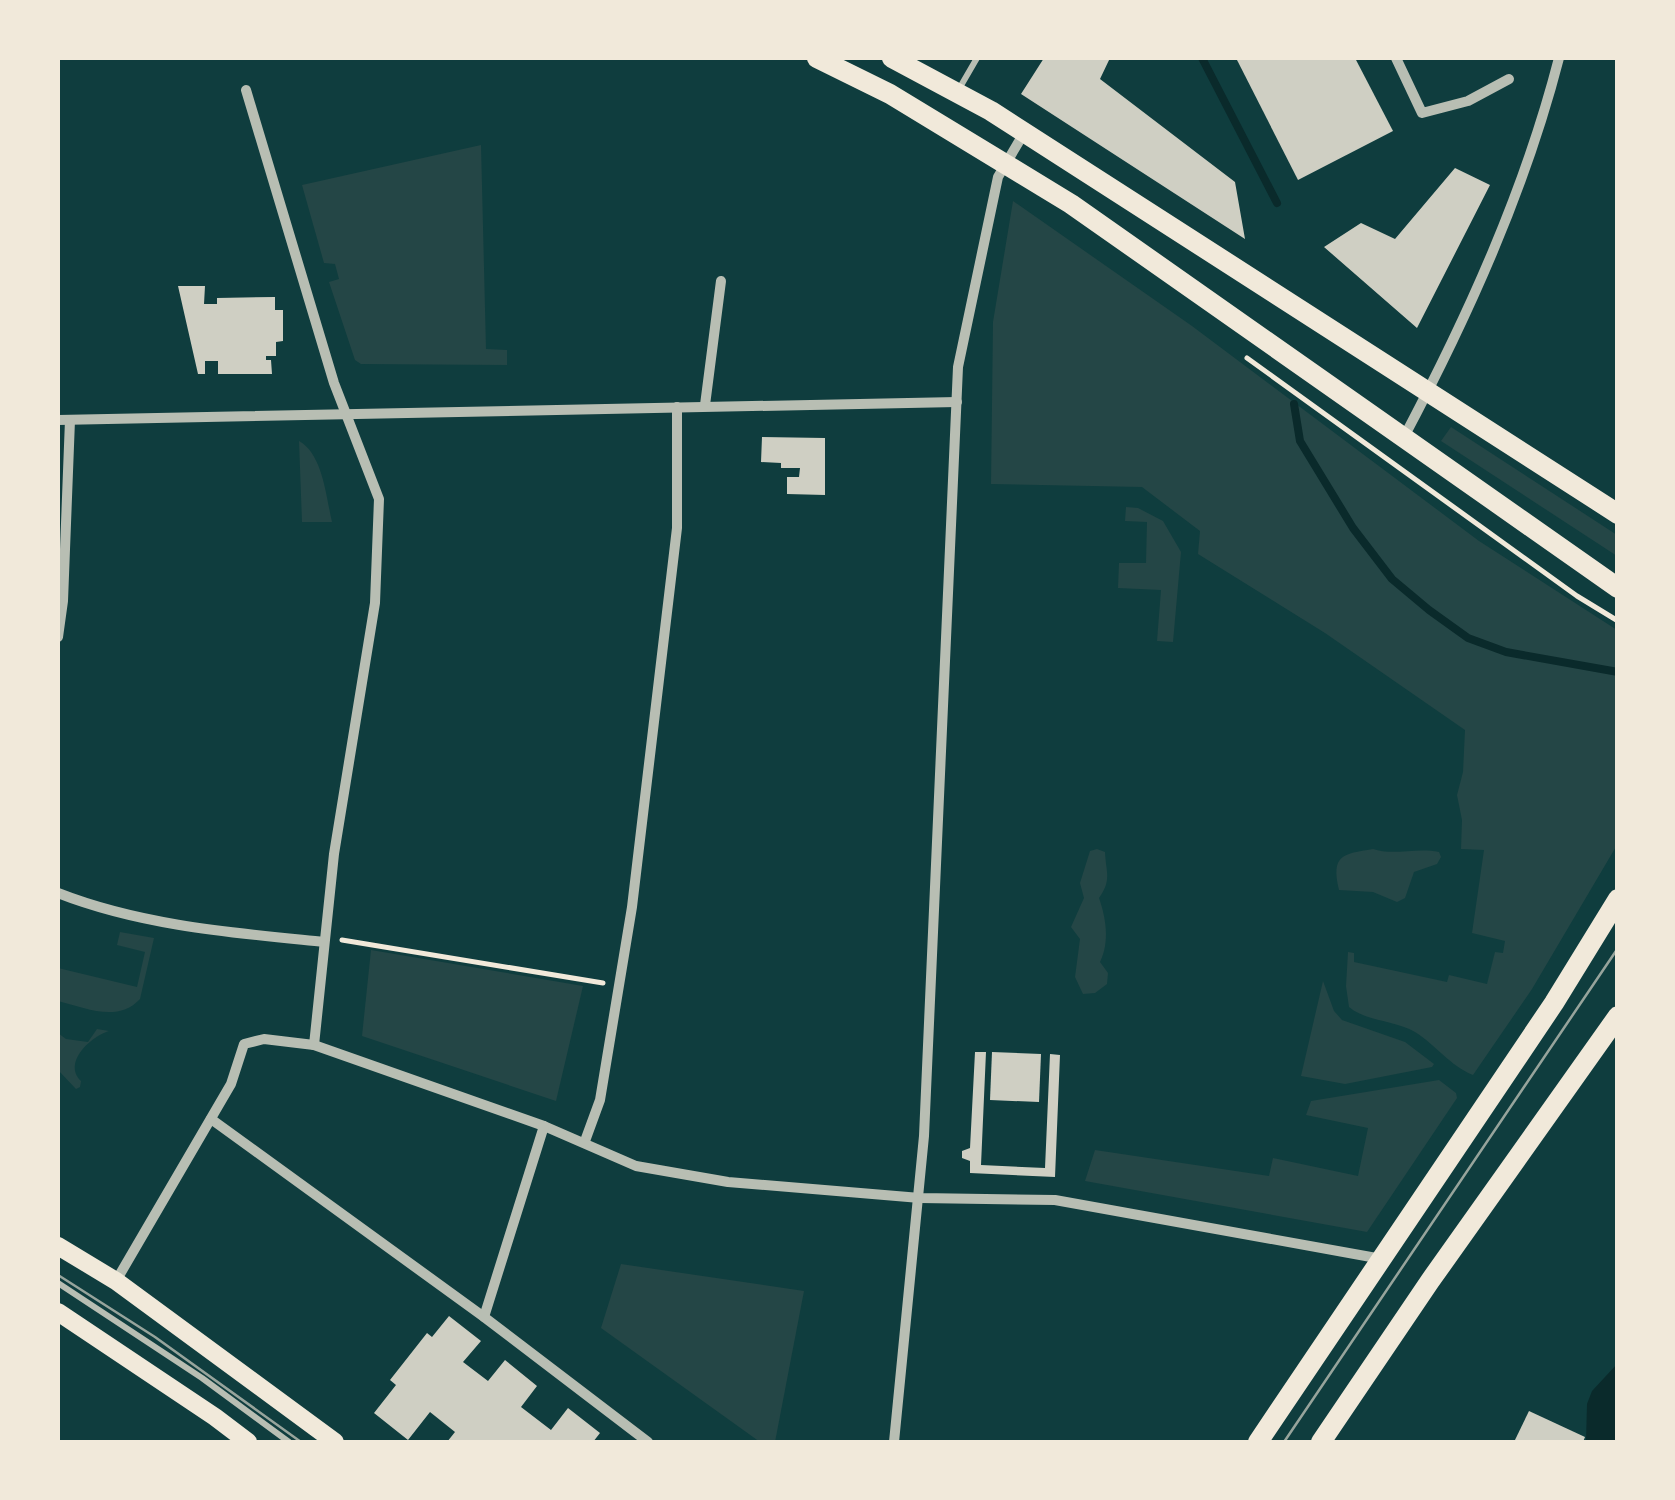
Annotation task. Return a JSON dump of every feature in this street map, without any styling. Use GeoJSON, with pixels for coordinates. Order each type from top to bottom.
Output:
{"type":"FeatureCollection","features":[{"type":"Feature","properties":{"kind":"main road"},"geometry":{"type":"LineString","coordinates":[[817,58],[890,94],[1006,163],[1186,282],[1618,588]]}},
{"type":"Feature","properties":{"kind":"main road"},"geometry":{"type":"LineString","coordinates":[[892,58],[958,90],[1025,132],[1618,514]]}},
{"type":"Feature","properties":{"kind":"main road"},"geometry":{"type":"LineString","coordinates":[[1258,1442],[1554,1002],[1618,899]]}},
{"type":"Feature","properties":{"kind":"main road"},"geometry":{"type":"LineString","coordinates":[[1322,1442],[1430,1281],[1618,1016]]}},
{"type":"Feature","properties":{"kind":"main road"},"geometry":{"type":"LineString","coordinates":[[58,1246],[116,1281],[336,1442]]}},
{"type":"Feature","properties":{"kind":"main road"},"geometry":{"type":"LineString","coordinates":[[58,1312],[248,1442]]}},
{"type":"Feature","properties":{"kind":"street"},"geometry":{"type":"LineString","coordinates":[[1396,58],[1422,113],[1468,100],[1509,79]]}},
{"type":"Feature","properties":{"kind":"street"},"geometry":{"type":"LineString","coordinates":[[1404,437],[1480,285],[1544,113],[1559,58]]}},
{"type":"Feature","properties":{"kind":"street"},"geometry":{"type":"LineString","coordinates":[[246,90],[299,272],[379,499],[375,603],[334,854],[314,1045]]}},
{"type":"Feature","properties":{"kind":"street"},"geometry":{"type":"LineString","coordinates":[[894,1442],[920,1198],[958,367],[998,177],[1025,132]]}},
{"type":"Feature","properties":{"kind":"street"},"geometry":{"type":"LineString","coordinates":[[705,405],[721,281]]}},
{"type":"Feature","properties":{"kind":"street"},"geometry":{"type":"LineString","coordinates":[[58,637],[63,601],[64,420],[957,402]]}},
{"type":"Feature","properties":{"kind":"street"},"geometry":{"type":"LineString","coordinates":[[585,1141],[600,1100],[632,907],[677,528],[677,406]]}},
{"type":"Feature","properties":{"kind":"street"},"geometry":{"type":"LineString","coordinates":[[58,893],[165,922],[324,942]]}},
{"type":"Feature","properties":{"kind":"street"},"geometry":{"type":"LineString","coordinates":[[116,1281],[231,1084],[244,1044],[264,1040],[314,1045],[585,1141],[636,1166],[728,1182],[920,1198],[1055,1200],[1382,1260]]}},
{"type":"Feature","properties":{"kind":"street"},"geometry":{"type":"LineString","coordinates":[[211,1119],[484,1317],[648,1442]]}},
{"type":"Feature","properties":{"kind":"street"},"geometry":{"type":"LineString","coordinates":[[484,1317],[544,1126]]}},
{"type":"Feature","properties":{"kind":"lane"},"geometry":{"type":"LineString","coordinates":[[958,90],[977,58]]}},
{"type":"Feature","properties":{"kind":"lane"},"geometry":{"type":"LineString","coordinates":[[58,1283],[202,1378],[289,1442]]}},
{"type":"Feature","properties":{"kind":"path"},"geometry":{"type":"LineString","coordinates":[[1243,355],[1577,596],[1618,621]]}},
{"type":"Feature","properties":{"kind":"path"},"geometry":{"type":"LineString","coordinates":[[324,942],[374,944],[619,986]]}},
{"type":"Feature","properties":{"kind":"shaded area"},"geometry":{"type":"Polygon","coordinates":[[[481,145],[486,349],[507,350],[507,365],[361,364],[355,360],[329,282],[339,279],[335,264],[324,263],[302,185],[481,145]]]}},
{"type":"Feature","properties":{"kind":"shaded area"},"geometry":{"type":"Polygon","coordinates":[[[1013,201],[1192,326],[1479,541],[1617,630],[1617,845],[1532,989],[1473,1075],[1415,1032],[1364,1016],[1349,1007],[1346,986],[1348,952],[1354,953],[1354,962],[1447,982],[1449,975],[1487,984],[1495,952],[1503,953],[1505,941],[1472,933],[1484,850],[1461,849],[1462,820],[1457,795],[1463,772],[1465,730],[1325,633],[1198,554],[1200,531],[1142,487],[991,484],[993,322],[1013,201]]]}},
{"type":"Feature","properties":{"kind":"shaded area"},"geometry":{"type":"Polygon","coordinates":[[[1451,427],[1617,535],[1617,556],[1441,441],[1451,427]]]}},
{"type":"Feature","properties":{"kind":"shaded area"},"geometry":{"type":"Polygon","coordinates":[[[299,441],[318,466],[332,522],[302,522],[299,441]]]}},
{"type":"Feature","properties":{"kind":"shaded area"},"geometry":{"type":"Polygon","coordinates":[[[1126,507],[1138,508],[1163,521],[1181,552],[1173,642],[1157,641],[1161,590],[1118,588],[1119,563],[1146,563],[1147,522],[1125,521],[1126,507]]]}},
{"type":"Feature","properties":{"kind":"shaded area"},"geometry":{"type":"Polygon","coordinates":[[[1373,849],[1431,851],[1439,852],[1441,857],[1437,864],[1414,872],[1405,898],[1397,902],[1373,892],[1339,890],[1337,870],[1341,858],[1373,849]]]}},
{"type":"Feature","properties":{"kind":"shaded area"},"geometry":{"type":"Polygon","coordinates":[[[1090,851],[1105,852],[1107,871],[1106,886],[1099,898],[1106,930],[1100,962],[1108,973],[1107,984],[1095,993],[1083,994],[1075,977],[1080,939],[1071,927],[1084,898],[1080,883],[1090,851]]]}},
{"type":"Feature","properties":{"kind":"shaded area"},"geometry":{"type":"Polygon","coordinates":[[[120,932],[154,938],[140,999],[112,1012],[58,1001],[58,968],[137,987],[145,952],[117,945],[120,932]]]}},
{"type":"Feature","properties":{"kind":"shaded area"},"geometry":{"type":"Polygon","coordinates":[[[371,950],[583,986],[556,1101],[362,1036],[371,950]]]}},
{"type":"Feature","properties":{"kind":"shaded area"},"geometry":{"type":"Polygon","coordinates":[[[1323,981],[1334,1011],[1342,1020],[1405,1042],[1434,1064],[1432,1067],[1345,1084],[1301,1076],[1323,981]]]}},
{"type":"Feature","properties":{"kind":"shaded area"},"geometry":{"type":"Polygon","coordinates":[[[97,1029],[109,1031],[95,1038],[77,1058],[76,1074],[81,1081],[76,1089],[58,1070],[58,1033],[66,1039],[88,1042],[97,1029]]]}},
{"type":"Feature","properties":{"kind":"shaded area"},"geometry":{"type":"Polygon","coordinates":[[[1439,1080],[1457,1098],[1367,1232],[1085,1181],[1095,1150],[1269,1176],[1273,1158],[1358,1176],[1368,1128],[1306,1115],[1311,1101],[1439,1080]]]}},
{"type":"Feature","properties":{"kind":"shaded area"},"geometry":{"type":"Polygon","coordinates":[[[621,1264],[804,1291],[775,1442],[760,1442],[601,1328],[621,1264]]]}},
{"type":"Feature","properties":{"kind":"shaded area"},"geometry":{"type":"Polygon","coordinates":[[[1617,1364],[1617,1442],[1586,1442],[1587,1404],[1592,1391],[1617,1364]]]}},
{"type":"Feature","properties":{"kind":"building"},"geometry":{"type":"Polygon","coordinates":[[[1044,58],[1110,58],[1100,79],[1235,182],[1245,239],[1021,94],[1044,58]]]}},
{"type":"Feature","properties":{"kind":"building"},"geometry":{"type":"Polygon","coordinates":[[[1236,58],[1355,58],[1393,131],[1298,180],[1236,58]]]}},
{"type":"Feature","properties":{"kind":"building"},"geometry":{"type":"Polygon","coordinates":[[[1455,168],[1490,185],[1417,328],[1324,247],[1361,223],[1395,239],[1455,168]]]}},
{"type":"Feature","properties":{"kind":"building"},"geometry":{"type":"Polygon","coordinates":[[[178,286],[205,286],[204,304],[217,304],[217,298],[275,297],[275,310],[283,310],[283,341],[276,342],[276,356],[266,356],[266,360],[271,360],[272,374],[218,374],[218,361],[205,361],[205,374],[198,374],[178,286]]]}},
{"type":"Feature","properties":{"kind":"building"},"geometry":{"type":"Polygon","coordinates":[[[762,437],[825,438],[825,495],[787,494],[787,477],[799,477],[800,468],[761,462],[762,437]]]}},
{"type":"Feature","properties":{"kind":"building"},"geometry":{"type":"Polygon","coordinates":[[[975,1052],[986,1052],[981,1165],[1045,1168],[1050,1054],[1060,1055],[1055,1177],[970,1173],[970,1161],[962,1158],[962,1151],[970,1148],[975,1052]]]}},
{"type":"Feature","properties":{"kind":"building"},"geometry":{"type":"Polygon","coordinates":[[[992,1052],[1041,1054],[1039,1102],[990,1100],[992,1052]]]}},
{"type":"Feature","properties":{"kind":"building"},"geometry":{"type":"Polygon","coordinates":[[[449,1316],[481,1341],[463,1362],[488,1381],[505,1360],[537,1386],[521,1407],[551,1430],[568,1408],[600,1433],[593,1442],[447,1442],[455,1432],[430,1412],[408,1440],[374,1413],[396,1385],[390,1380],[427,1333],[432,1337],[449,1316]]]}},
{"type":"Feature","properties":{"kind":"building"},"geometry":{"type":"Polygon","coordinates":[[[1529,1411],[1585,1437],[1583,1442],[1514,1442],[1529,1411]]]}},
{"type":"Feature","properties":{"kind":"waterway"},"geometry":{"type":"LineString","coordinates":[[1202,58],[1277,203]]}},
{"type":"Feature","properties":{"kind":"waterway"},"geometry":{"type":"LineString","coordinates":[[1294,404],[1300,441],[1353,528],[1392,579],[1429,610],[1468,638],[1506,652],[1618,672]]}},
{"type":"Feature","properties":{"kind":"tram line"},"geometry":{"type":"LineString","coordinates":[[1284,1442],[1618,948]]}},
{"type":"Feature","properties":{"kind":"tram line"},"geometry":{"type":"LineString","coordinates":[[58,1275],[155,1337],[301,1442]]}}]}
